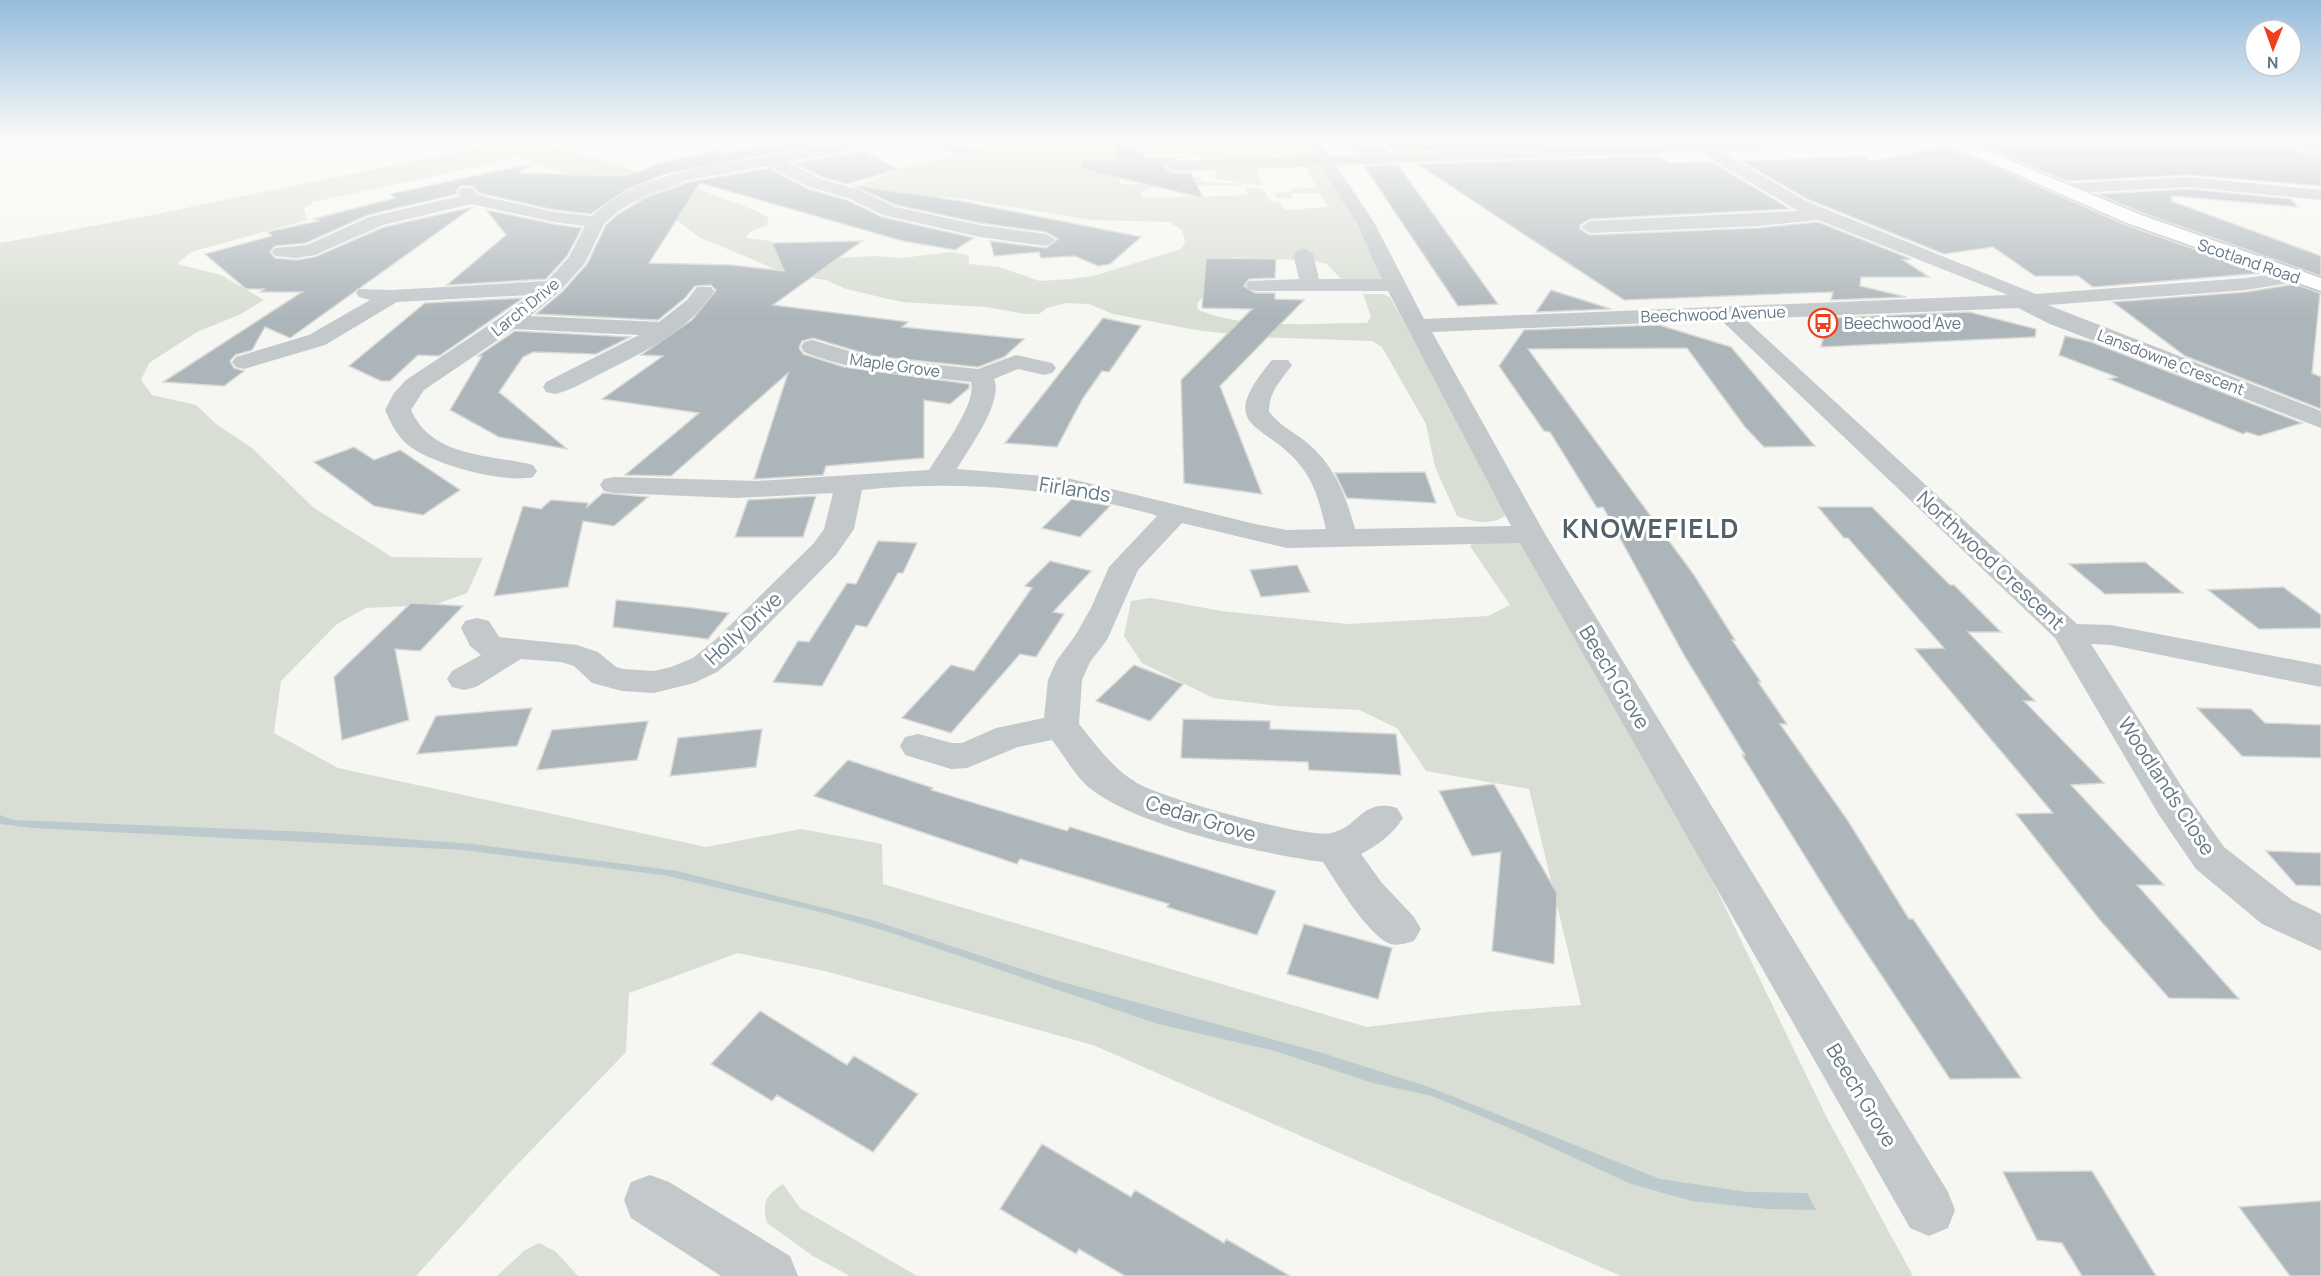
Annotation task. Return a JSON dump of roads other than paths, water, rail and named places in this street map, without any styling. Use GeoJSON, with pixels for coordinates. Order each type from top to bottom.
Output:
{"type":"FeatureCollection","features":[{"type":"Feature","properties":{"kind":"main road","name":"Scotland Road"},"geometry":{"type":"LineString","coordinates":[[2083,199],[2321,285]]}},
{"type":"Feature","properties":{"kind":"street"},"geometry":{"type":"LineString","coordinates":[[293,255],[328,245],[374,222],[457,199]]}},
{"type":"Feature","properties":{"kind":"street"},"geometry":{"type":"LineString","coordinates":[[483,199],[554,217],[596,222]]}},
{"type":"Feature","properties":{"kind":"street","name":"Larch Drive"},"geometry":{"type":"LineString","coordinates":[[523,471],[488,465],[435,451],[407,433],[398,410],[403,398],[415,385],[509,322],[552,287],[578,259],[596,222],[628,199]]}},
{"type":"Feature","properties":{"kind":"street"},"geometry":{"type":"LineString","coordinates":[[863,199],[889,212],[980,231],[1046,240]]}},
{"type":"Feature","properties":{"kind":"street","name":"Beech Grove"},"geometry":{"type":"LineString","coordinates":[[1350,199],[1366,224],[1395,285],[1530,534],[1929,1210]]}},
{"type":"Feature","properties":{"kind":"street","name":"Lansdowne Crescent"},"geometry":{"type":"LineString","coordinates":[[1790,199],[1820,214],[2029,300],[2058,319],[2321,420]]}},
{"type":"Feature","properties":{"kind":"street"},"geometry":{"type":"LineString","coordinates":[[1590,227],[1758,220],[1820,214]]}},
{"type":"Feature","properties":{"kind":"street"},"geometry":{"type":"LineString","coordinates":[[1303,254],[1311,286]]}},
{"type":"Feature","properties":{"kind":"street","name":"Beechwood Avenue"},"geometry":{"type":"LineString","coordinates":[[1418,326],[2029,300],[2246,284],[2294,277]]}},
{"type":"Feature","properties":{"kind":"street"},"geometry":{"type":"LineString","coordinates":[[1256,285],[1395,285]]}},
{"type":"Feature","properties":{"kind":"street"},"geometry":{"type":"LineString","coordinates":[[366,293],[392,296],[552,287]]}},
{"type":"Feature","properties":{"kind":"street"},"geometry":{"type":"LineString","coordinates":[[555,387],[585,370],[637,347],[687,312],[704,291]]}},
{"type":"Feature","properties":{"kind":"street"},"geometry":{"type":"LineString","coordinates":[[244,362],[317,340],[392,296]]}},
{"type":"Feature","properties":{"kind":"street","name":"Northwood Crescent"},"geometry":{"type":"LineString","coordinates":[[1726,314],[2068,633],[2111,635],[2321,676]]}},
{"type":"Feature","properties":{"kind":"street"},"geometry":{"type":"LineString","coordinates":[[509,322],[662,329]]}},
{"type":"Feature","properties":{"kind":"street","name":"Maple Grove"},"geometry":{"type":"LineString","coordinates":[[812,347],[828,355],[864,364],[980,376],[1016,362],[1048,358]]}},
{"type":"Feature","properties":{"kind":"street"},"geometry":{"type":"LineString","coordinates":[[1280,365],[1264,382],[1255,403],[1259,420],[1290,443],[1315,467],[1334,507],[1342,539]]}},
{"type":"Feature","properties":{"kind":"street"},"geometry":{"type":"LineString","coordinates":[[938,478],[980,406],[985,393],[985,383],[980,376]]}},
{"type":"Feature","properties":{"kind":"street","name":"Firlands"},"geometry":{"type":"LineString","coordinates":[[614,485],[694,490],[849,485],[884,480],[938,478],[1037,482],[1074,487],[1145,502],[1176,512],[1287,539],[1530,534]]}},
{"type":"Feature","properties":{"kind":"street","name":"Holly Drive"},"geometry":{"type":"LineString","coordinates":[[477,628],[482,639],[490,647],[565,652],[586,660],[604,675],[622,680],[654,682],[682,675],[705,665],[727,647],[825,549],[839,529],[849,485]]}},
{"type":"Feature","properties":{"kind":"street"},"geometry":{"type":"LineString","coordinates":[[918,746],[951,756],[967,755],[1009,737],[1061,726],[1061,698],[1065,680],[1074,660],[1090,640],[1107,608],[1124,567],[1176,512]]}},
{"type":"Feature","properties":{"kind":"street","name":"Woodlands Close"},"geometry":{"type":"LineString","coordinates":[[2068,633],[2174,805],[2210,858],[2277,912],[2321,934]]}},
{"type":"Feature","properties":{"kind":"street"},"geometry":{"type":"LineString","coordinates":[[464,679],[513,650]]}},
{"type":"Feature","properties":{"kind":"street","name":"Cedar Grove"},"geometry":{"type":"LineString","coordinates":[[1061,726],[1098,774],[1124,793],[1168,812],[1289,843],[1335,849]]}},
{"type":"Feature","properties":{"kind":"street"},"geometry":{"type":"LineString","coordinates":[[1383,818],[1358,838],[1335,849],[1367,894],[1399,929]]}},
{"type":"Feature","properties":{"kind":"street"},"geometry":{"type":"LineString","coordinates":[[650,1200],[770,1276]]}},
{"type":"Feature","properties":{"kind":"place","name":"Beechwood Ave"},"geometry":{"type":"Point","coordinates":[1823,323]}},
{"type":"Feature","properties":{"kind":"district","name":"KNOWEFIELD"},"geometry":{"type":"Point","coordinates":[1651,528]}}]}
